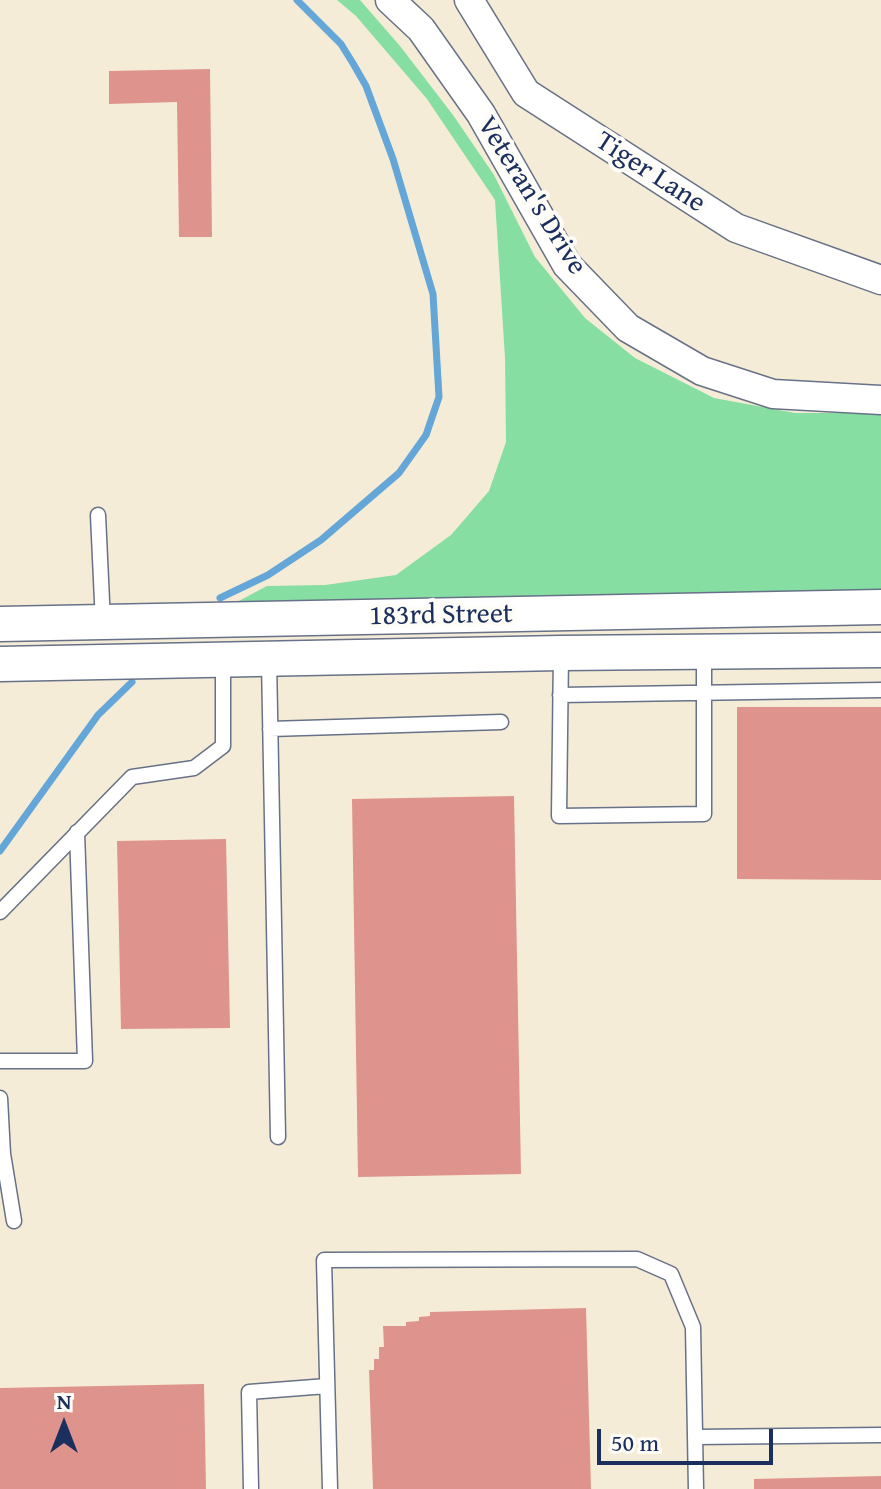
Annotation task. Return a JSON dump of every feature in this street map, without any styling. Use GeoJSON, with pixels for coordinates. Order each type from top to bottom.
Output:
{"type":"FeatureCollection","features":[{"type":"Feature","properties":{"kind":"street","name":"Veteran's Drive"},"geometry":{"type":"LineString","coordinates":[[390,0],[421,29],[481,114],[567,265],[628,328],[702,371],[773,394],[881,400]]}},
{"type":"Feature","properties":{"kind":"street","name":"Tiger Lane"},"geometry":{"type":"LineString","coordinates":[[469,0],[526,93],[736,228],[879,274]]}},
{"type":"Feature","properties":{"kind":"street","name":"183rd Street"},"geometry":{"type":"LineString","coordinates":[[0,624],[881,607]]}},
{"type":"Feature","properties":{"kind":"street","name":"183rd Street"},"geometry":{"type":"LineString","coordinates":[[0,664],[881,650]]}},
{"type":"Feature","properties":{"kind":"lane"},"geometry":{"type":"LineString","coordinates":[[98,515],[103,623]]}},
{"type":"Feature","properties":{"kind":"lane"},"geometry":{"type":"LineString","coordinates":[[561,653],[559,816],[704,814],[704,652]]}},
{"type":"Feature","properties":{"kind":"lane"},"geometry":{"type":"LineString","coordinates":[[0,912],[132,777],[194,768],[223,746],[223,660]]}},
{"type":"Feature","properties":{"kind":"lane"},"geometry":{"type":"LineString","coordinates":[[269,660],[278,1137]]}},
{"type":"Feature","properties":{"kind":"lane"},"geometry":{"type":"LineString","coordinates":[[560,695],[881,690]]}},
{"type":"Feature","properties":{"kind":"lane"},"geometry":{"type":"LineString","coordinates":[[270,729],[501,722]]}},
{"type":"Feature","properties":{"kind":"lane"},"geometry":{"type":"LineString","coordinates":[[0,1061],[85,1061],[77,832]]}},
{"type":"Feature","properties":{"kind":"lane"},"geometry":{"type":"LineString","coordinates":[[0,1098],[3,1154],[14,1221]]}},
{"type":"Feature","properties":{"kind":"lane"},"geometry":{"type":"LineString","coordinates":[[330,1489],[324,1260],[637,1259],[671,1274],[693,1327],[696,1489]]}},
{"type":"Feature","properties":{"kind":"lane"},"geometry":{"type":"LineString","coordinates":[[251,1489],[249,1392],[327,1386]]}},
{"type":"Feature","properties":{"kind":"lane"},"geometry":{"type":"LineString","coordinates":[[695,1437],[881,1435]]}},
{"type":"Feature","properties":{"kind":"green space"},"geometry":{"type":"Polygon","coordinates":[[[337,0],[360,0],[400,46],[494,175],[535,257],[585,318],[635,358],[714,398],[795,413],[881,413],[881,592],[233,604],[267,586],[325,585],[396,575],[451,535],[489,491],[506,442],[505,358],[495,200],[427,99],[356,16],[337,0]]]}},
{"type":"Feature","properties":{"kind":"building"},"geometry":{"type":"Polygon","coordinates":[[[210,69],[212,237],[179,237],[177,102],[109,104],[109,71],[210,69]]]}},
{"type":"Feature","properties":{"kind":"building"},"geometry":{"type":"Polygon","coordinates":[[[737,707],[881,707],[881,880],[737,879],[737,707]]]}},
{"type":"Feature","properties":{"kind":"building"},"geometry":{"type":"Polygon","coordinates":[[[514,796],[521,1174],[358,1177],[352,799],[514,796]]]}},
{"type":"Feature","properties":{"kind":"building"},"geometry":{"type":"Polygon","coordinates":[[[226,839],[230,1028],[121,1029],[117,841],[226,839]]]}},
{"type":"Feature","properties":{"kind":"building"},"geometry":{"type":"Polygon","coordinates":[[[586,1308],[591,1489],[373,1489],[369,1370],[374,1370],[374,1359],[379,1359],[379,1347],[384,1347],[383,1326],[406,1326],[406,1322],[430,1316],[430,1312],[586,1308]]]}},
{"type":"Feature","properties":{"kind":"building"},"geometry":{"type":"Polygon","coordinates":[[[204,1384],[206,1489],[0,1489],[0,1388],[204,1384]]]}},
{"type":"Feature","properties":{"kind":"building"},"geometry":{"type":"Polygon","coordinates":[[[881,1476],[881,1489],[754,1489],[754,1479],[881,1476]]]}},
{"type":"Feature","properties":{"kind":"waterway"},"geometry":{"type":"LineString","coordinates":[[220,598],[268,575],[321,540],[399,473],[426,435],[439,397],[433,294],[393,159],[366,86],[354,65],[341,44],[297,0]]}},
{"type":"Feature","properties":{"kind":"waterway"},"geometry":{"type":"LineString","coordinates":[[0,851],[98,715],[132,682]]}}]}
